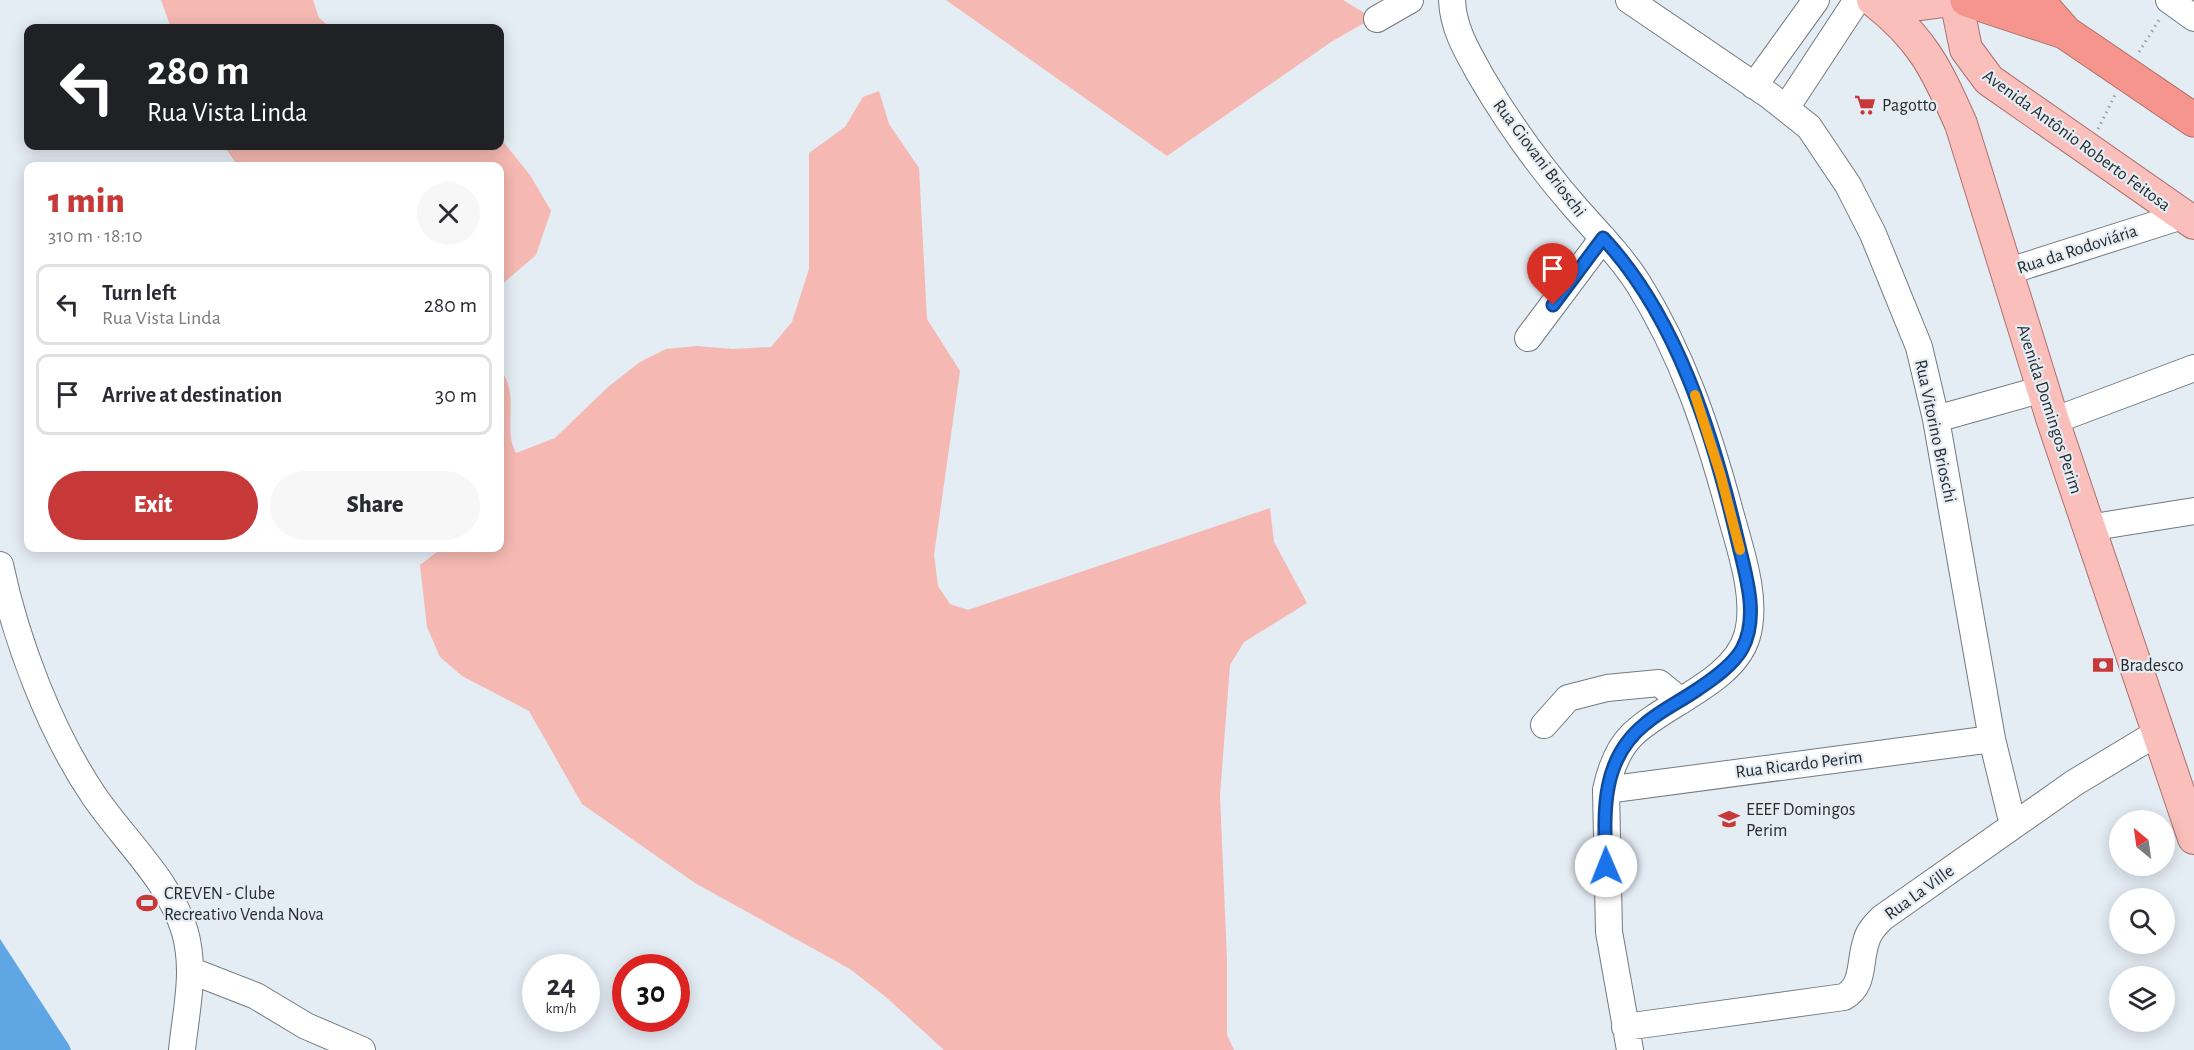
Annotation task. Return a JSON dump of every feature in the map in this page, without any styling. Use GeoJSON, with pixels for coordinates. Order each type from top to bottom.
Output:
{"type":"FeatureCollection","features":[{"type":"Feature","properties":{"kind":"highway"},"geometry":{"type":"LineString","coordinates":[[2037,0],[2066,33]]}},
{"type":"Feature","properties":{"kind":"highway"},"geometry":{"type":"LineString","coordinates":[[1958,4],[2014,13],[2066,33],[2194,120]]}},
{"type":"Feature","properties":{"kind":"main road"},"geometry":{"type":"LineString","coordinates":[[1875,0],[1958,4]]}},
{"type":"Feature","properties":{"kind":"main road","name":"Avenida Domingos Perim"},"geometry":{"type":"LineString","coordinates":[[1875,0],[1900,21],[1918,42],[1942,81],[1960,123],[2088,528],[2194,838]]}},
{"type":"Feature","properties":{"kind":"main road","name":"Avenida Antônio Roberto Feitosa"},"geometry":{"type":"LineString","coordinates":[[1958,4],[1962,38],[1972,61],[1989,80],[2188,220]]}},
{"type":"Feature","properties":{"kind":"main road"},"geometry":{"type":"LineString","coordinates":[[1960,123],[1980,104],[2007,93]]}},
{"type":"Feature","properties":{"kind":"street"},"geometry":{"type":"LineString","coordinates":[[1377,19],[1410,0]]}},
{"type":"Feature","properties":{"kind":"street","name":"Rua Giovani Brioschi"},"geometry":{"type":"LineString","coordinates":[[1452,0],[1457,28],[1489,90],[1543,169],[1622,258],[1692,386],[1720,473],[1746,577],[1751,614],[1747,636],[1741,651],[1714,677],[1646,723],[1630,737],[1610,771],[1606,790],[1609,932],[1628,1038]]}},
{"type":"Feature","properties":{"kind":"street","name":"Rua Vitorino Brioschi"},"geometry":{"type":"LineString","coordinates":[[1629,0],[1786,108],[1809,127],[1827,151],[1873,234],[1919,347],[1936,419],[1992,739],[2013,825]]}},
{"type":"Feature","properties":{"kind":"street"},"geometry":{"type":"LineString","coordinates":[[1754,86],[1816,0]]}},
{"type":"Feature","properties":{"kind":"street"},"geometry":{"type":"LineString","coordinates":[[1786,108],[1857,0]]}},
{"type":"Feature","properties":{"kind":"street"},"geometry":{"type":"LineString","coordinates":[[2169,0],[2194,18]]}},
{"type":"Feature","properties":{"kind":"street","name":"Rua da Rodoviária"},"geometry":{"type":"LineString","coordinates":[[2007,272],[2188,220]]}},
{"type":"Feature","properties":{"kind":"street"},"geometry":{"type":"LineString","coordinates":[[1528,338],[1603,238]]}},
{"type":"Feature","properties":{"kind":"street"},"geometry":{"type":"LineString","coordinates":[[2053,421],[2194,368]]}},
{"type":"Feature","properties":{"kind":"street"},"geometry":{"type":"LineString","coordinates":[[1936,419],[2043,389]]}},
{"type":"Feature","properties":{"kind":"street"},"geometry":{"type":"LineString","coordinates":[[2088,528],[2194,511]]}},
{"type":"Feature","properties":{"kind":"street"},"geometry":{"type":"LineString","coordinates":[[0,565],[11,617],[34,678],[93,795],[171,899],[184,932],[192,972],[182,1050]]}},
{"type":"Feature","properties":{"kind":"street"},"geometry":{"type":"LineString","coordinates":[[1544,725],[1568,698],[1607,688],[1659,683],[1681,701]]}},
{"type":"Feature","properties":{"kind":"street","name":"Rua La Ville"},"geometry":{"type":"LineString","coordinates":[[1628,1038],[1844,997],[1858,984],[1866,940],[1882,918],[2107,762],[2157,734]]}},
{"type":"Feature","properties":{"kind":"street","name":"Rua Ricardo Perim"},"geometry":{"type":"LineString","coordinates":[[1606,790],[1992,739]]}},
{"type":"Feature","properties":{"kind":"street"},"geometry":{"type":"LineString","coordinates":[[192,972],[256,996],[306,1026],[362,1050]]}},
{"type":"Feature","properties":{"kind":"shaded area"},"geometry":{"type":"Polygon","coordinates":[[[161,0],[313,0],[319,18],[326,24],[170,24],[161,0]]]}},
{"type":"Feature","properties":{"kind":"shaded area"},"geometry":{"type":"Polygon","coordinates":[[[946,0],[1343,0],[1373,18],[1331,42],[1167,156],[946,0]]]}},
{"type":"Feature","properties":{"kind":"shaded area"},"geometry":{"type":"Polygon","coordinates":[[[879,91],[889,124],[919,168],[927,319],[960,371],[934,555],[938,586],[950,604],[968,610],[1270,508],[1274,542],[1307,603],[1244,642],[1230,665],[1220,795],[1227,960],[1227,1035],[1234,1050],[944,1050],[887,998],[850,969],[695,883],[582,804],[529,711],[462,676],[440,657],[427,627],[420,565],[437,552],[504,552],[504,376],[511,400],[511,433],[516,453],[555,438],[608,387],[640,362],[666,349],[696,346],[733,349],[771,347],[792,322],[809,269],[809,153],[845,127],[863,97],[879,91]]]}},
{"type":"Feature","properties":{"kind":"shaded area"},"geometry":{"type":"Polygon","coordinates":[[[504,143],[530,175],[551,211],[536,255],[504,283],[504,162],[235,162],[227,150],[504,150],[504,143]]]}},
{"type":"Feature","properties":{"kind":"water"},"geometry":{"type":"Polygon","coordinates":[[[0,939],[69,1045],[71,1050],[0,1050],[0,939]]]}},
{"type":"Feature","properties":{"kind":"slow traffic"},"geometry":{"type":"LineString","coordinates":[[1695,395],[1720,473],[1740,550]]}},
{"type":"Feature","properties":{"kind":"place","name":"Pagotto"},"geometry":{"type":"Point","coordinates":[1865,105]}},
{"type":"Feature","properties":{"kind":"place","name":"Bradesco"},"geometry":{"type":"Point","coordinates":[2103,665]}},
{"type":"Feature","properties":{"kind":"place","name":"EEEF Domingos Perim"},"geometry":{"type":"Point","coordinates":[1729,819]}},
{"type":"Feature","properties":{"kind":"place","name":"CREVEN - Clube Recreativo Venda Nova"},"geometry":{"type":"Point","coordinates":[147,903]}},
{"type":"Feature","properties":{"kind":"route"},"geometry":{"type":"LineString","coordinates":[[1553,305],[1603,238],[1622,258],[1638,284],[1692,386],[1734,525],[1746,577],[1751,614],[1747,636],[1741,651],[1730,663],[1681,701],[1646,723],[1630,737],[1620,752],[1610,771],[1606,790],[1606,866]]}}]}
